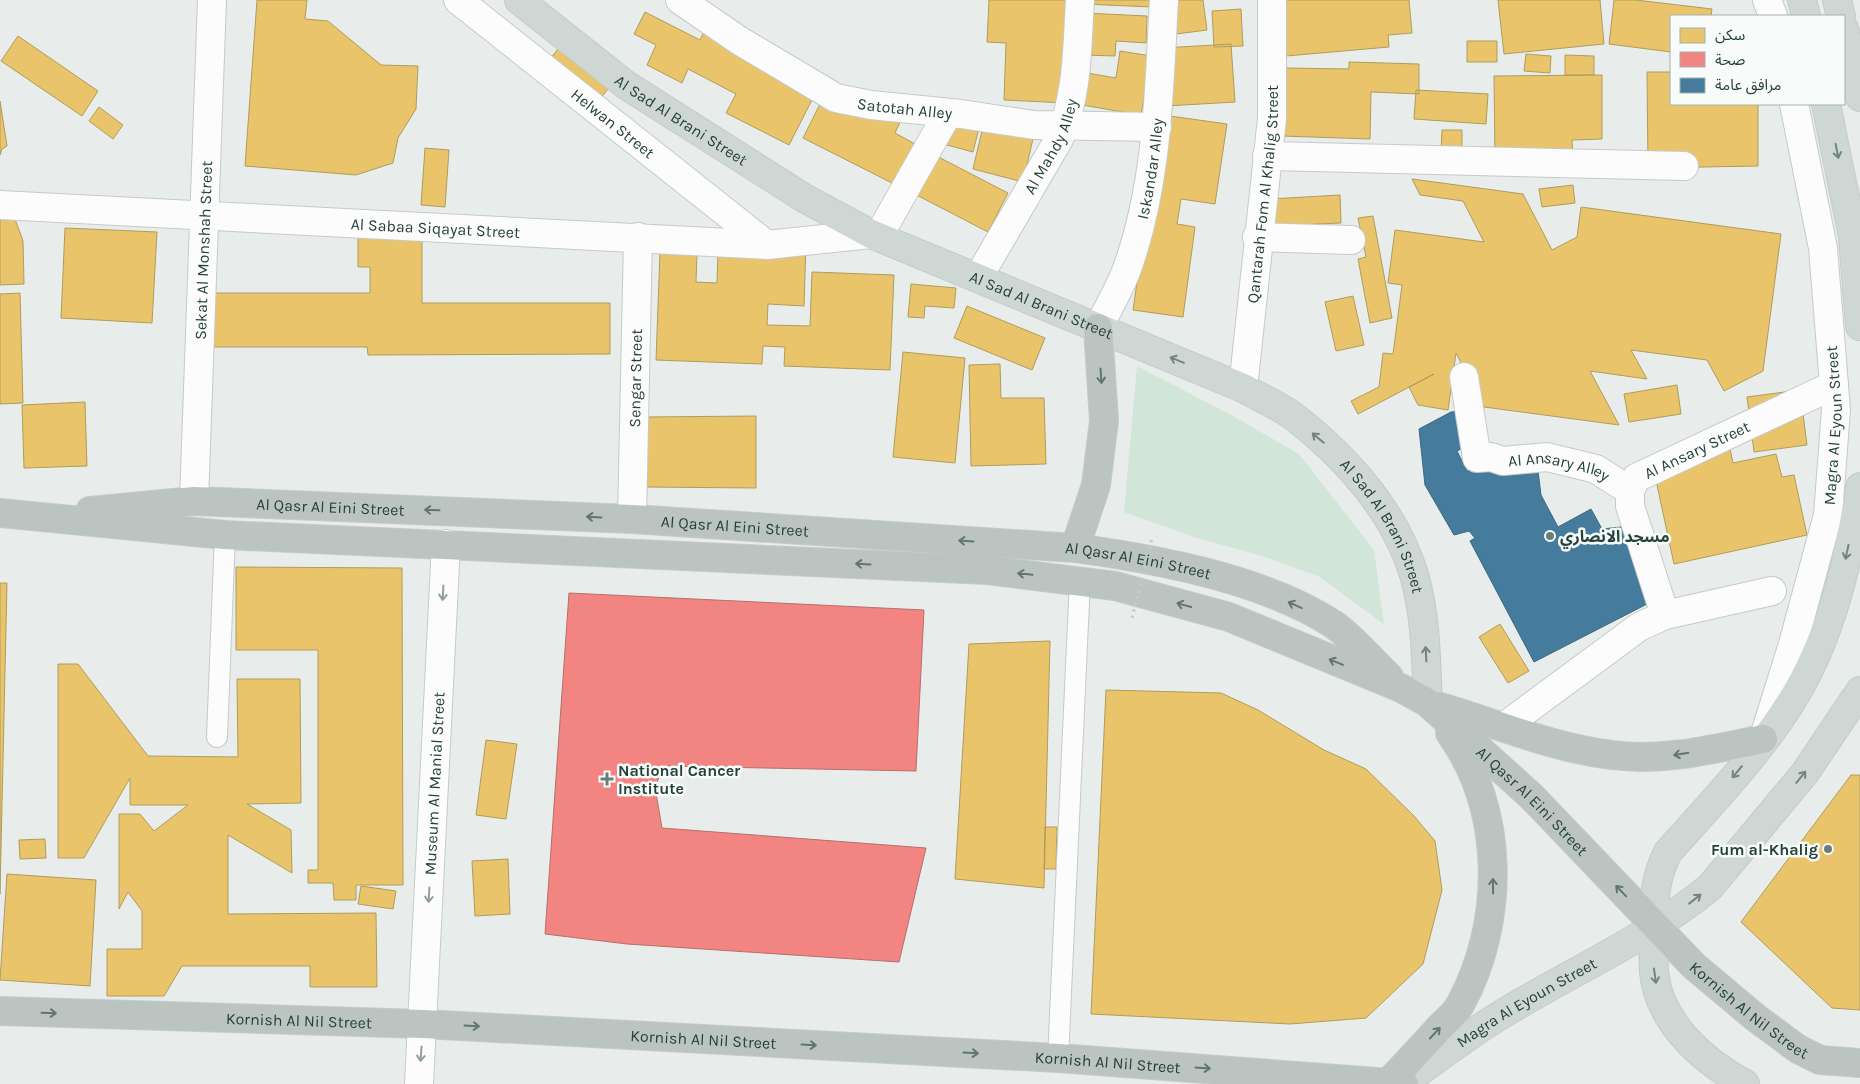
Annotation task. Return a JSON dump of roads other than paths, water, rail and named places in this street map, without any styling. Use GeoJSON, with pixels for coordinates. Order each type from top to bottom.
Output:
{"type":"FeatureCollection","features":[{"type":"Feature","properties":{"kind":"highway"},"geometry":{"type":"LineString","coordinates":[[1075,548],[1096,485],[1104,420],[1098,328]]}},
{"type":"Feature","properties":{"kind":"highway","name":"Al Qasr Al Eini Street"},"geometry":{"type":"LineString","coordinates":[[31,516],[194,501],[632,519],[1075,548],[1124,554],[1226,577],[1296,605],[1334,625],[1401,688]]}},
{"type":"Feature","properties":{"kind":"highway","name":"Al Qasr Al Eini Street"},"geometry":{"type":"LineString","coordinates":[[0,513],[225,535],[988,570],[1080,580],[1115,586],[1229,617],[1401,688],[1428,703],[1531,796],[1654,926]]}},
{"type":"Feature","properties":{"kind":"highway"},"geometry":{"type":"LineString","coordinates":[[1428,703],[1505,726],[1560,746],[1614,756],[1672,756],[1763,740]]}},
{"type":"Feature","properties":{"kind":"highway"},"geometry":{"type":"LineString","coordinates":[[1398,1083],[1461,1005],[1482,956],[1493,903],[1492,849],[1481,797],[1460,747],[1428,703]]}},
{"type":"Feature","properties":{"kind":"highway","name":"Kornish Al Nil Street"},"geometry":{"type":"LineString","coordinates":[[1654,926],[1694,966],[1756,1018],[1798,1049],[1820,1060],[1860,1063]]}},
{"type":"Feature","properties":{"kind":"highway","name":"Kornish Al Nil Street"},"geometry":{"type":"LineString","coordinates":[[0,1012],[423,1024],[1058,1058],[1398,1083]]}},
{"type":"Feature","properties":{"kind":"main road","name":"Al Sad Al Brani Street"},"geometry":{"type":"LineString","coordinates":[[519,0],[626,85],[804,198],[875,235],[1243,388],[1291,415],[1335,452],[1373,496],[1398,532],[1416,588],[1425,637],[1428,703]]}},
{"type":"Feature","properties":{"kind":"main road"},"geometry":{"type":"LineString","coordinates":[[1802,0],[1806,15]]}},
{"type":"Feature","properties":{"kind":"main road"},"geometry":{"type":"LineString","coordinates":[[1837,0],[1841,15]]}},
{"type":"Feature","properties":{"kind":"main road"},"geometry":{"type":"LineString","coordinates":[[1845,33],[1860,97]]}},
{"type":"Feature","properties":{"kind":"main road"},"geometry":{"type":"LineString","coordinates":[[1826,105],[1853,236],[1860,326]]}},
{"type":"Feature","properties":{"kind":"main road","name":"Magra Al Eyoun Street"},"geometry":{"type":"LineString","coordinates":[[1745,1084],[1714,1063],[1682,1036],[1666,1014],[1654,973],[1655,886],[1659,869],[1668,852],[1763,740],[1791,702],[1819,650],[1841,578],[1860,487]]}},
{"type":"Feature","properties":{"kind":"main road","name":"Magra Al Eyoun Street"},"geometry":{"type":"LineString","coordinates":[[1398,1083],[1498,1017],[1654,926],[1710,887],[1805,773],[1860,691]]}},
{"type":"Feature","properties":{"kind":"street","name":"Sekat Al Monshah Street"},"geometry":{"type":"LineString","coordinates":[[194,501],[212,0]]}},
{"type":"Feature","properties":{"kind":"street","name":"Helwan Street"},"geometry":{"type":"LineString","coordinates":[[458,0],[767,245]]}},
{"type":"Feature","properties":{"kind":"street","name":"Satotah Alley"},"geometry":{"type":"LineString","coordinates":[[680,0],[740,41],[836,98],[871,105],[1034,125],[1157,127]]}},
{"type":"Feature","properties":{"kind":"street","name":"Al Mahdy Alley"},"geometry":{"type":"LineString","coordinates":[[978,278],[1065,125],[1076,78],[1080,0]]}},
{"type":"Feature","properties":{"kind":"street","name":"Iskandar Alley"},"geometry":{"type":"LineString","coordinates":[[1098,328],[1128,268],[1146,206],[1157,127],[1164,0]]}},
{"type":"Feature","properties":{"kind":"street","name":"Qantarah Fom Al Khalig Street"},"geometry":{"type":"LineString","coordinates":[[1243,388],[1257,237],[1272,118],[1272,0]]}},
{"type":"Feature","properties":{"kind":"street"},"geometry":{"type":"LineString","coordinates":[[1767,0],[1773,15]]}},
{"type":"Feature","properties":{"kind":"street","name":"Magra Al Eyoun Street"},"geometry":{"type":"LineString","coordinates":[[1763,740],[1793,644],[1828,515],[1836,410],[1823,248],[1794,105]]}},
{"type":"Feature","properties":{"kind":"street"},"geometry":{"type":"LineString","coordinates":[[875,235],[948,113]]}},
{"type":"Feature","properties":{"kind":"street"},"geometry":{"type":"LineString","coordinates":[[1268,156],[1684,166]]}},
{"type":"Feature","properties":{"kind":"street","name":"Al Sabaa Siqayat Street"},"geometry":{"type":"LineString","coordinates":[[0,205],[767,245],[875,235]]}},
{"type":"Feature","properties":{"kind":"street","name":"Sengar Street"},"geometry":{"type":"LineString","coordinates":[[632,519],[638,237]]}},
{"type":"Feature","properties":{"kind":"street"},"geometry":{"type":"LineString","coordinates":[[1257,237],[1351,240]]}},
{"type":"Feature","properties":{"kind":"street","name":"Al Ansary Alley"},"geometry":{"type":"LineString","coordinates":[[1464,377],[1474,450],[1477,458],[1491,457],[1502,461],[1547,457],[1596,469],[1630,491]]}},
{"type":"Feature","properties":{"kind":"street","name":"Al Ansary Street"},"geometry":{"type":"LineString","coordinates":[[1665,614],[1630,506],[1630,491],[1636,478],[1834,385]]}},
{"type":"Feature","properties":{"kind":"street","name":"Museum Al Manial Street"},"geometry":{"type":"LineString","coordinates":[[419,1084],[446,544]]}},
{"type":"Feature","properties":{"kind":"street"},"geometry":{"type":"LineString","coordinates":[[1505,726],[1639,627],[1665,614],[1772,591]]}},
{"type":"Feature","properties":{"kind":"lane"},"geometry":{"type":"LineString","coordinates":[[217,737],[225,535]]}},
{"type":"Feature","properties":{"kind":"lane"},"geometry":{"type":"LineString","coordinates":[[1058,1058],[1080,580]]}},
{"type":"Feature","properties":{"kind":"place","name":"مسجد الانصاري"},"geometry":{"type":"Point","coordinates":[1550,536]}},
{"type":"Feature","properties":{"kind":"place","name":"National Cancer Institute"},"geometry":{"type":"Point","coordinates":[607,779]}},
{"type":"Feature","properties":{"kind":"place","name":"Fum al-Khalig"},"geometry":{"type":"Point","coordinates":[1828,849]}}]}
